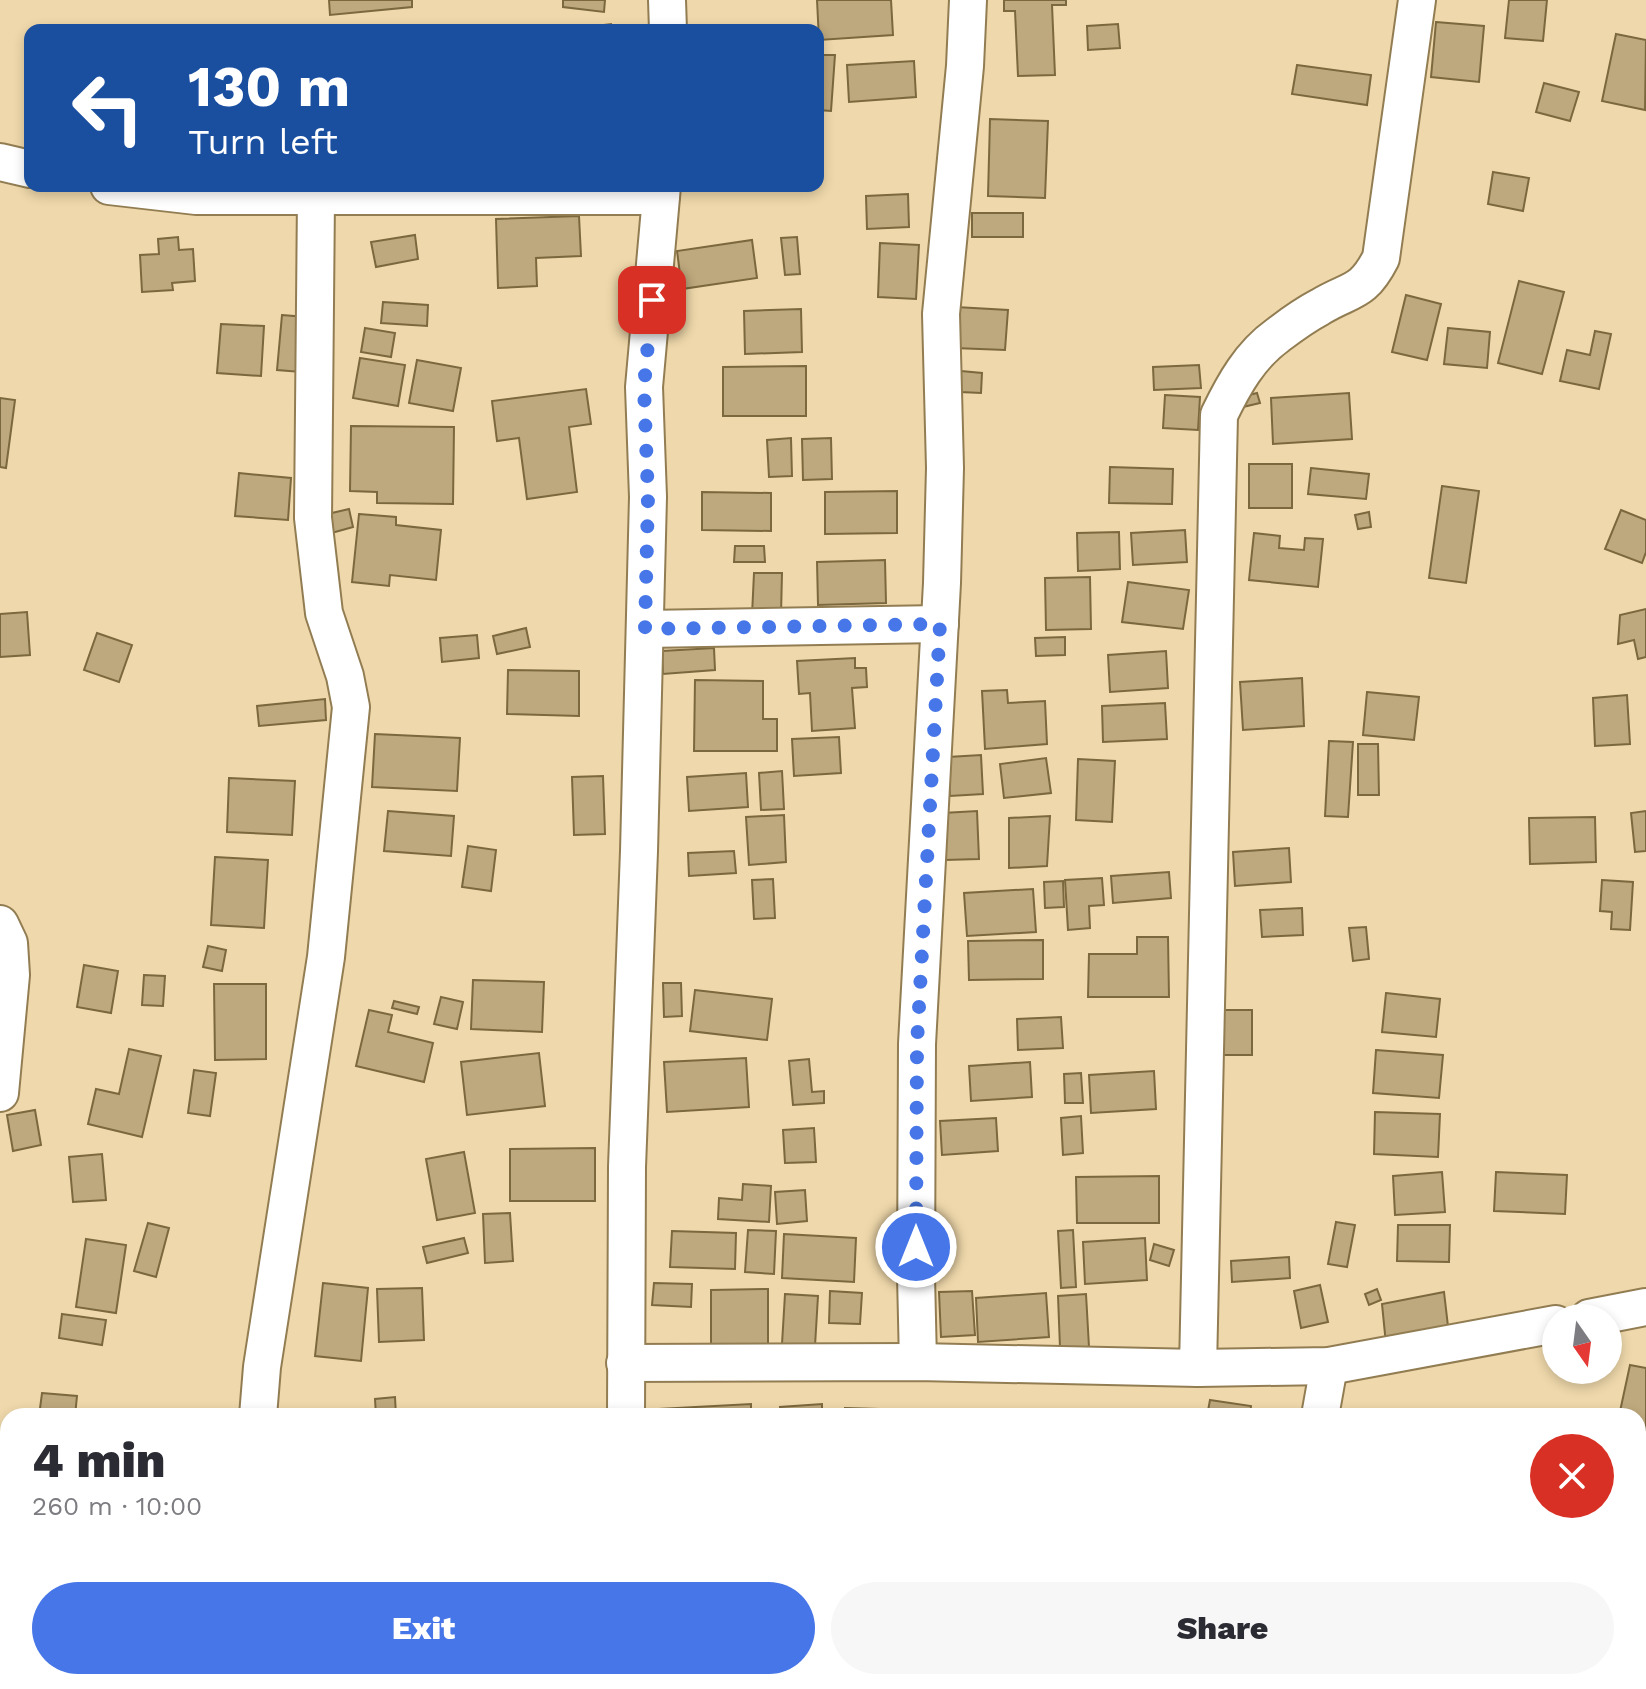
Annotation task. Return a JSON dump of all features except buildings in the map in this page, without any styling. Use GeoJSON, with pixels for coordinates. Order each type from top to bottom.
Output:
{"type":"FeatureCollection","features":[{"type":"Feature","properties":{"kind":"street"},"geometry":{"type":"LineString","coordinates":[[667,0],[668,24]]}},
{"type":"Feature","properties":{"kind":"street"},"geometry":{"type":"LineString","coordinates":[[918,1362],[917,1044],[940,624],[945,468],[941,314],[965,66],[968,0]]}},
{"type":"Feature","properties":{"kind":"street"},"geometry":{"type":"LineString","coordinates":[[1198,1368],[1219,415],[1240,372],[1274,337],[1321,306],[1355,291],[1371,278],[1381,258],[1417,0]]}},
{"type":"Feature","properties":{"kind":"street"},"geometry":{"type":"LineString","coordinates":[[0,162],[24,168]]}},
{"type":"Feature","properties":{"kind":"street"},"geometry":{"type":"LineString","coordinates":[[161,192],[196,196],[316,197],[604,192]]}},
{"type":"Feature","properties":{"kind":"street"},"geometry":{"type":"LineString","coordinates":[[626,1408],[627,1167],[648,497],[644,387],[661,192]]}},
{"type":"Feature","properties":{"kind":"street"},"geometry":{"type":"LineString","coordinates":[[259,1408],[262,1367],[326,957],[351,707],[345,676],[324,613],[313,518],[316,197]]}},
{"type":"Feature","properties":{"kind":"street"},"geometry":{"type":"LineString","coordinates":[[645,629],[940,624]]}},
{"type":"Feature","properties":{"kind":"street"},"geometry":{"type":"LineString","coordinates":[[0,924],[9,943],[11,975],[0,1093]]}},
{"type":"Feature","properties":{"kind":"street"},"geometry":{"type":"LineString","coordinates":[[1622,1312],[1646,1307]]}},
{"type":"Feature","properties":{"kind":"street"},"geometry":{"type":"LineString","coordinates":[[625,1363],[918,1362],[1198,1368],[1329,1366],[1542,1327]]}},
{"type":"Feature","properties":{"kind":"street"},"geometry":{"type":"LineString","coordinates":[[1321,1408],[1329,1366]]}},
{"type":"Feature","properties":{"kind":"route"},"geometry":{"type":"LineString","coordinates":[[652,300],[644,387],[648,497],[645,629],[940,624],[917,1044],[916,1247]]}}]}
